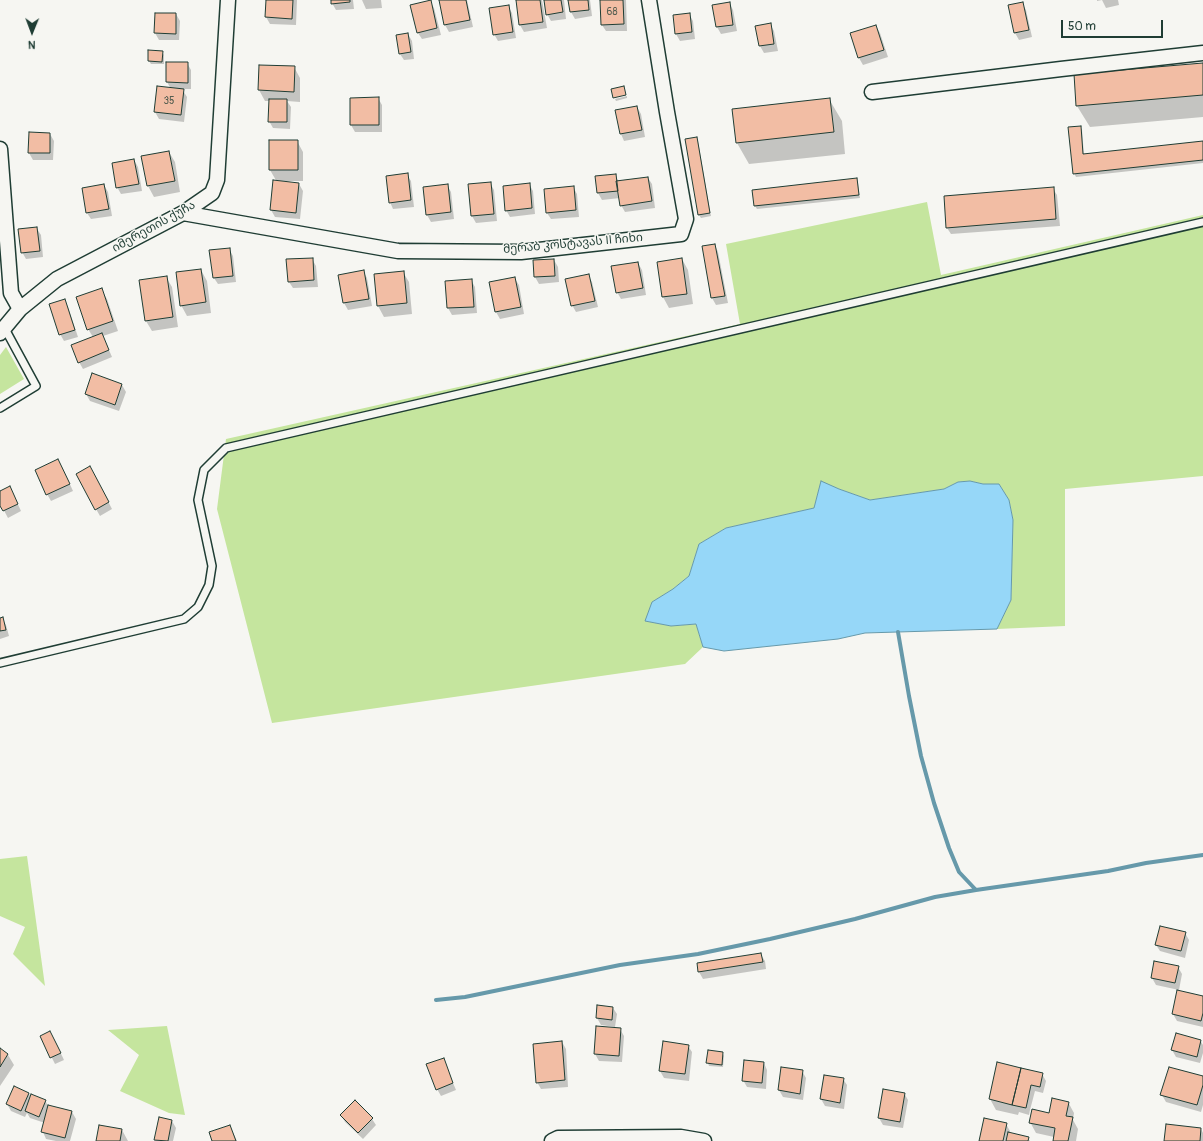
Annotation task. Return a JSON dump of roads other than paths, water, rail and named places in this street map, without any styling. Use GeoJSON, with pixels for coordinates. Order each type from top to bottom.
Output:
{"type":"FeatureCollection","features":[{"type":"Feature","properties":{"kind":"street","name":"იმერეთის ქუჩა"},"geometry":{"type":"LineString","coordinates":[[2,330],[20,309],[57,279],[183,213],[212,193],[218,180],[228,0]]}},
{"type":"Feature","properties":{"kind":"street","name":"მერაბ კოსტავას II ჩიხი"},"geometry":{"type":"LineString","coordinates":[[183,213],[398,250],[521,252],[680,234],[686,219],[649,0]]}},
{"type":"Feature","properties":{"kind":"street"},"geometry":{"type":"LineString","coordinates":[[872,92],[1203,53]]}},
{"type":"Feature","properties":{"kind":"street"},"geometry":{"type":"LineString","coordinates":[[0,149],[11,293],[20,309]]}},
{"type":"Feature","properties":{"kind":"street"},"geometry":{"type":"LineString","coordinates":[[552,1141],[558,1138],[681,1137],[704,1141]]}},
{"type":"Feature","properties":{"kind":"lane"},"geometry":{"type":"LineString","coordinates":[[0,663],[184,619],[198,607],[208,585],[212,566],[198,500],[204,470],[226,448],[1203,222]]}},
{"type":"Feature","properties":{"kind":"lane"},"geometry":{"type":"LineString","coordinates":[[0,408],[36,386],[2,330]]}},
{"type":"Feature","properties":{"kind":"water"},"geometry":{"type":"Polygon","coordinates":[[[821,481],[870,500],[944,489],[958,482],[970,481],[983,484],[999,484],[1009,500],[1013,520],[1011,600],[997,629],[865,633],[838,639],[724,651],[703,647],[696,624],[671,626],[645,621],[652,602],[673,589],[689,576],[699,544],[726,528],[814,508],[821,481]]]}},
{"type":"Feature","properties":{"kind":"waterway"},"geometry":{"type":"LineString","coordinates":[[898,632],[921,756],[934,803],[949,848],[959,872],[976,890],[1108,871],[1146,863],[1203,855]]}},
{"type":"Feature","properties":{"kind":"waterway"},"geometry":{"type":"LineString","coordinates":[[436,1000],[465,997],[620,965],[698,954],[855,919],[935,897],[976,890]]}}]}
